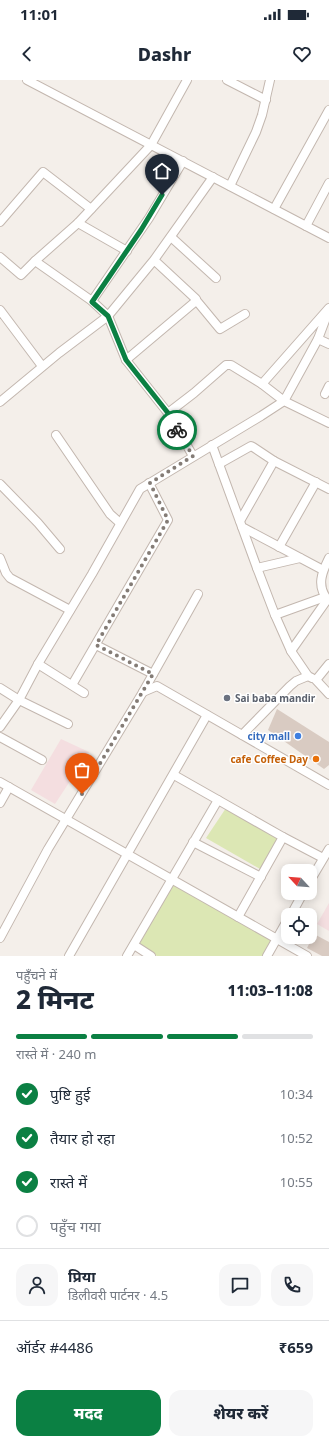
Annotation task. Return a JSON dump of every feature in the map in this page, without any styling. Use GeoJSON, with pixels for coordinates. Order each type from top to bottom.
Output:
{"type":"FeatureCollection","features":[{"type":"Feature","properties":{"kind":"street"},"geometry":{"type":"LineString","coordinates":[[27,80],[329,238]]}},
{"type":"Feature","properties":{"kind":"street"},"geometry":{"type":"LineString","coordinates":[[0,257],[21,275],[78,223],[151,145],[187,80]]}},
{"type":"Feature","properties":{"kind":"street"},"geometry":{"type":"LineString","coordinates":[[227,80],[266,100]]}},
{"type":"Feature","properties":{"kind":"street"},"geometry":{"type":"LineString","coordinates":[[230,186],[256,132],[266,100],[270,80]]}},
{"type":"Feature","properties":{"kind":"street"},"geometry":{"type":"LineString","coordinates":[[274,209],[329,110]]}},
{"type":"Feature","properties":{"kind":"street"},"geometry":{"type":"LineString","coordinates":[[92,302],[149,218],[183,161]]}},
{"type":"Feature","properties":{"kind":"street"},"geometry":{"type":"LineString","coordinates":[[0,222],[43,172],[91,209]]}},
{"type":"Feature","properties":{"kind":"street"},"geometry":{"type":"LineString","coordinates":[[0,402],[42,366],[108,316],[154,260],[213,177]]}},
{"type":"Feature","properties":{"kind":"street"},"geometry":{"type":"LineString","coordinates":[[306,226],[329,183]]}},
{"type":"Feature","properties":{"kind":"street"},"geometry":{"type":"LineString","coordinates":[[78,223],[127,251]]}},
{"type":"Feature","properties":{"kind":"street"},"geometry":{"type":"LineString","coordinates":[[171,236],[216,278]]}},
{"type":"Feature","properties":{"kind":"street"},"geometry":{"type":"LineString","coordinates":[[154,260],[196,300],[220,329],[245,314]]}},
{"type":"Feature","properties":{"kind":"street"},"geometry":{"type":"LineString","coordinates":[[35,261],[92,302],[108,316],[126,360],[168,413],[193,456]]}},
{"type":"Feature","properties":{"kind":"street"},"geometry":{"type":"LineString","coordinates":[[126,360],[196,300]]}},
{"type":"Feature","properties":{"kind":"street"},"geometry":{"type":"LineString","coordinates":[[0,310],[42,366]]}},
{"type":"Feature","properties":{"kind":"street"},"geometry":{"type":"LineString","coordinates":[[0,727],[19,700],[38,664],[92,574],[138,491],[142,487],[284,401],[318,339],[329,312]]}},
{"type":"Feature","properties":{"kind":"street"},"geometry":{"type":"LineString","coordinates":[[262,384],[329,312]]}},
{"type":"Feature","properties":{"kind":"street"},"geometry":{"type":"LineString","coordinates":[[318,339],[329,344]]}},
{"type":"Feature","properties":{"kind":"street"},"geometry":{"type":"LineString","coordinates":[[168,413],[226,365],[231,365],[262,384],[284,401],[329,423]]}},
{"type":"Feature","properties":{"kind":"street"},"geometry":{"type":"LineString","coordinates":[[325,394],[329,386]]}},
{"type":"Feature","properties":{"kind":"street"},"geometry":{"type":"LineString","coordinates":[[56,435],[110,514],[120,524]]}},
{"type":"Feature","properties":{"kind":"street"},"geometry":{"type":"LineString","coordinates":[[212,445],[275,615],[291,651],[312,678],[329,694]]}},
{"type":"Feature","properties":{"kind":"street"},"geometry":{"type":"LineString","coordinates":[[219,464],[251,446],[274,461],[329,489]]}},
{"type":"Feature","properties":{"kind":"street"},"geometry":{"type":"LineString","coordinates":[[241,524],[274,461]]}},
{"type":"Feature","properties":{"kind":"street"},"geometry":{"type":"LineString","coordinates":[[279,547],[316,482]]}},
{"type":"Feature","properties":{"kind":"street"},"geometry":{"type":"LineString","coordinates":[[72,685],[168,520],[150,483]]}},
{"type":"Feature","properties":{"kind":"street"},"geometry":{"type":"LineString","coordinates":[[0,484],[60,549]]}},
{"type":"Feature","properties":{"kind":"street"},"geometry":{"type":"LineString","coordinates":[[241,524],[279,547],[323,570]]}},
{"type":"Feature","properties":{"kind":"street"},"geometry":{"type":"LineString","coordinates":[[0,558],[6,574],[10,578],[70,610]]}},
{"type":"Feature","properties":{"kind":"street"},"geometry":{"type":"LineString","coordinates":[[257,568],[300,558]]}},
{"type":"Feature","properties":{"kind":"street"},"geometry":{"type":"LineString","coordinates":[[327,599],[320,584],[323,570],[329,558]]}},
{"type":"Feature","properties":{"kind":"street"},"geometry":{"type":"LineString","coordinates":[[0,938],[48,848],[143,692],[198,594]]}},
{"type":"Feature","properties":{"kind":"street"},"geometry":{"type":"LineString","coordinates":[[275,615],[327,599]]}},
{"type":"Feature","properties":{"kind":"street"},"geometry":{"type":"LineString","coordinates":[[291,651],[327,599]]}},
{"type":"Feature","properties":{"kind":"street"},"geometry":{"type":"LineString","coordinates":[[96,645],[153,674]]}},
{"type":"Feature","properties":{"kind":"street"},"geometry":{"type":"LineString","coordinates":[[38,664],[84,693]]}},
{"type":"Feature","properties":{"kind":"street"},"geometry":{"type":"LineString","coordinates":[[242,735],[296,681],[312,678],[329,664]]}},
{"type":"Feature","properties":{"kind":"street"},"geometry":{"type":"LineString","coordinates":[[143,692],[157,686],[329,785]]}},
{"type":"Feature","properties":{"kind":"street"},"geometry":{"type":"LineString","coordinates":[[0,688],[19,700],[68,724]]}},
{"type":"Feature","properties":{"kind":"street"},"geometry":{"type":"LineString","coordinates":[[70,956],[207,715]]}},
{"type":"Feature","properties":{"kind":"street"},"geometry":{"type":"LineString","coordinates":[[0,737],[42,760]]}},
{"type":"Feature","properties":{"kind":"street"},"geometry":{"type":"LineString","coordinates":[[174,775],[323,858]]}},
{"type":"Feature","properties":{"kind":"street"},"geometry":{"type":"LineString","coordinates":[[0,782],[307,956]]}},
{"type":"Feature","properties":{"kind":"street"},"geometry":{"type":"LineString","coordinates":[[0,803],[9,787]]}},
{"type":"Feature","properties":{"kind":"street"},"geometry":{"type":"LineString","coordinates":[[127,956],[218,800]]}},
{"type":"Feature","properties":{"kind":"street"},"geometry":{"type":"LineString","coordinates":[[238,917],[283,837]]}},
{"type":"Feature","properties":{"kind":"street"},"geometry":{"type":"LineString","coordinates":[[193,842],[261,877]]}},
{"type":"Feature","properties":{"kind":"street"},"geometry":{"type":"LineString","coordinates":[[317,869],[329,849]]}},
{"type":"Feature","properties":{"kind":"street"},"geometry":{"type":"LineString","coordinates":[[267,956],[281,932]]}},
{"type":"Feature","properties":{"kind":"street"},"geometry":{"type":"LineString","coordinates":[[134,945],[151,956]]}},
{"type":"Feature","properties":{"kind":"shaded area"},"geometry":{"type":"Polygon","coordinates":[[[61,739],[89,752],[55,804],[31,790],[61,739]]]}},
{"type":"Feature","properties":{"kind":"shaded area"},"geometry":{"type":"Polygon","coordinates":[[[329,903],[329,931],[317,924],[329,903]]]}},
{"type":"Feature","properties":{"kind":"green space"},"geometry":{"type":"Polygon","coordinates":[[[226,808],[279,838],[260,869],[206,838],[226,808]]]}},
{"type":"Feature","properties":{"kind":"green space"},"geometry":{"type":"Polygon","coordinates":[[[173,884],[272,940],[263,956],[157,956],[138,944],[173,884]]]}},
{"type":"Feature","properties":{"kind":"building","name":"city mall"},"geometry":{"type":"Polygon","coordinates":[[[277,709],[329,742],[329,765],[324,769],[268,730],[277,709]]]}},
{"type":"Feature","properties":{"kind":"building"},"geometry":{"type":"Polygon","coordinates":[[[317,936],[329,942],[329,956],[322,956],[307,948],[309,944],[317,944],[317,936]]]}},
{"type":"Feature","properties":{"kind":"way so far"},"geometry":{"type":"LineString","coordinates":[[82,794],[153,674],[96,645],[168,520],[150,483],[193,456],[177,430]]}},
{"type":"Feature","properties":{"kind":"place","name":"Sai baba mandir"},"geometry":{"type":"Point","coordinates":[227,698]}},
{"type":"Feature","properties":{"kind":"place","name":"city mall"},"geometry":{"type":"Point","coordinates":[298,736]}},
{"type":"Feature","properties":{"kind":"place","name":"cafe Coffee Day"},"geometry":{"type":"Point","coordinates":[316,759]}},
{"type":"Feature","properties":{"kind":"route"},"geometry":{"type":"LineString","coordinates":[[162,195],[149,218],[92,302],[108,316],[126,360],[168,413],[177,430]]}}]}
